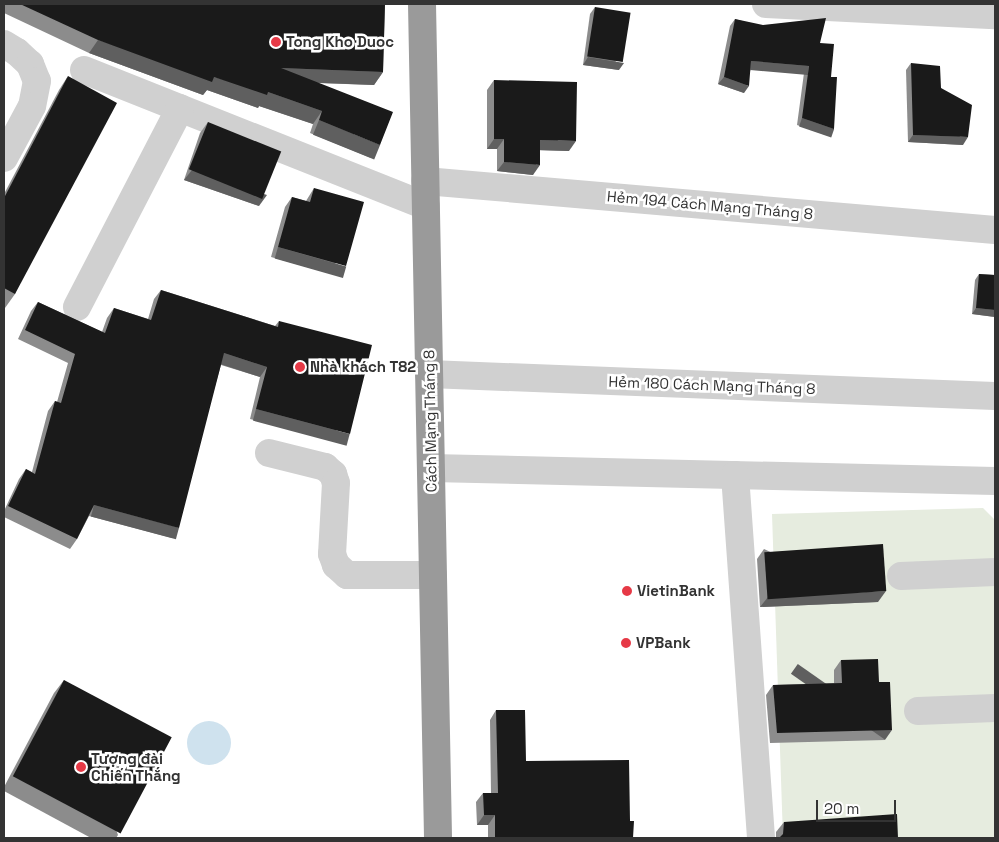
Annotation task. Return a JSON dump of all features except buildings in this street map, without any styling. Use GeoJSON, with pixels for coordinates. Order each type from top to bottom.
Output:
{"type":"FeatureCollection","features":[{"type":"Feature","properties":{"kind":"highway","name":"Cách Mạng Tháng 8"},"geometry":{"type":"LineString","coordinates":[[422,4],[438,838]]}},
{"type":"Feature","properties":{"kind":"street"},"geometry":{"type":"LineString","coordinates":[[766,4],[995,15]]}},
{"type":"Feature","properties":{"kind":"street"},"geometry":{"type":"LineString","coordinates":[[4,44],[17,52],[30,64],[37,81],[32,106],[4,158]]}},
{"type":"Feature","properties":{"kind":"street","name":"Hẻm 194 Cách Mạng Tháng 8"},"geometry":{"type":"LineString","coordinates":[[84,70],[180,108],[425,193],[995,230]]}},
{"type":"Feature","properties":{"kind":"street"},"geometry":{"type":"LineString","coordinates":[[77,307],[180,108]]}},
{"type":"Feature","properties":{"kind":"street","name":"Hẻm 180 Cách Mạng Tháng 8"},"geometry":{"type":"LineString","coordinates":[[429,374],[995,396]]}},
{"type":"Feature","properties":{"kind":"street"},"geometry":{"type":"LineString","coordinates":[[269,454],[325,467],[333,474],[336,483],[332,554],[336,565],[347,575],[433,575]]}},
{"type":"Feature","properties":{"kind":"street"},"geometry":{"type":"LineString","coordinates":[[431,468],[995,480]]}},
{"type":"Feature","properties":{"kind":"street"},"geometry":{"type":"LineString","coordinates":[[735,475],[761,838]]}},
{"type":"Feature","properties":{"kind":"street"},"geometry":{"type":"LineString","coordinates":[[901,576],[995,572]]}},
{"type":"Feature","properties":{"kind":"street"},"geometry":{"type":"LineString","coordinates":[[918,711],[995,708]]}},
{"type":"Feature","properties":{"kind":"shaded area"},"geometry":{"type":"Polygon","coordinates":[[[983,508],[995,520],[995,838],[783,838],[772,514],[983,508]]]}},
{"type":"Feature","properties":{"kind":"water"},"geometry":{"type":"Polygon","coordinates":[[[213,721],[225,727],[230,734],[230,752],[225,759],[218,764],[205,765],[197,762],[190,755],[187,739],[190,731],[197,724],[213,721]]]}},
{"type":"Feature","properties":{"kind":"place","name":"Tong Kho Duoc"},"geometry":{"type":"Point","coordinates":[276,42]}},
{"type":"Feature","properties":{"kind":"place","name":"Nhà khách T82"},"geometry":{"type":"Point","coordinates":[300,367]}},
{"type":"Feature","properties":{"kind":"place","name":"VietinBank"},"geometry":{"type":"Point","coordinates":[627,591]}},
{"type":"Feature","properties":{"kind":"place","name":"VPBank"},"geometry":{"type":"Point","coordinates":[626,643]}},
{"type":"Feature","properties":{"kind":"place","name":"Tượng đài Chiến Thắng"},"geometry":{"type":"Point","coordinates":[81,767]}}]}
